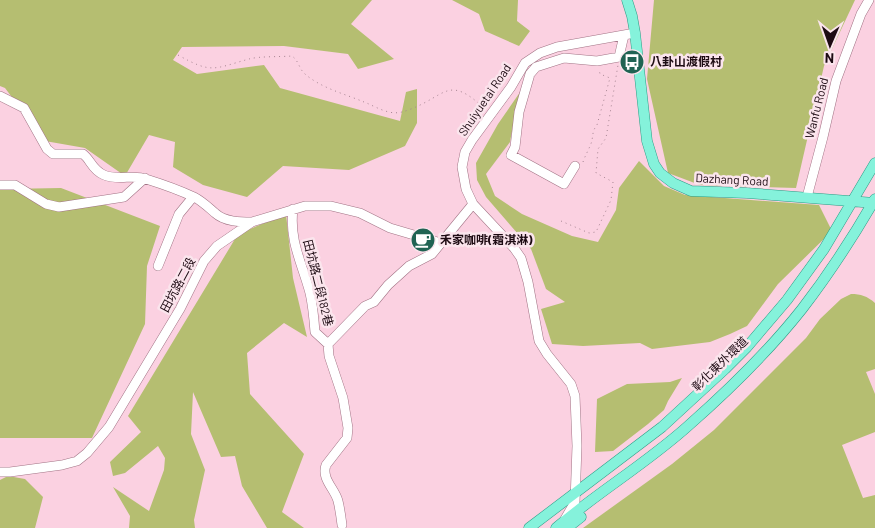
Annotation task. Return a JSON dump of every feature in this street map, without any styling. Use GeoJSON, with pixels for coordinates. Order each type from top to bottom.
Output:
{"type":"FeatureCollection","features":[{"type":"Feature","properties":{"kind":"main road","name":"Dazhang Road"},"geometry":{"type":"LineString","coordinates":[[627,0],[635,33],[647,141],[654,164],[660,173],[672,183],[691,191],[747,192],[874,204]]}},
{"type":"Feature","properties":{"kind":"main road","name":"彰化東外環道"},"geometry":{"type":"LineString","coordinates":[[561,527],[617,475],[684,423],[781,334],[816,282],[874,171]]}},
{"type":"Feature","properties":{"kind":"main road","name":"彰化東外環道"},"geometry":{"type":"LineString","coordinates":[[816,282],[838,259],[874,204]]}},
{"type":"Feature","properties":{"kind":"main road"},"geometry":{"type":"LineString","coordinates":[[617,475],[684,423],[734,376],[768,324],[816,282]]}},
{"type":"Feature","properties":{"kind":"main road","name":"彰化東外環道"},"geometry":{"type":"LineString","coordinates":[[538,528],[575,498],[617,475]]}},
{"type":"Feature","properties":{"kind":"main road"},"geometry":{"type":"LineString","coordinates":[[530,528],[551,511],[575,498]]}},
{"type":"Feature","properties":{"kind":"street","name":"Wanfu Road"},"geometry":{"type":"LineString","coordinates":[[807,197],[836,80],[861,14],[869,0]]}},
{"type":"Feature","properties":{"kind":"street","name":"Shuiyuetai Road"},"geometry":{"type":"LineString","coordinates":[[561,527],[575,498],[577,437],[575,396],[571,384],[539,341],[528,282],[521,258],[473,204],[466,189],[462,167],[465,152],[526,63],[540,53],[557,48],[635,33]]}},
{"type":"Feature","properties":{"kind":"street"},"geometry":{"type":"LineString","coordinates":[[574,166],[564,184],[511,155],[515,147],[518,112],[530,74],[536,67],[564,58],[597,61],[618,57],[624,35]]}},
{"type":"Feature","properties":{"kind":"street"},"geometry":{"type":"LineString","coordinates":[[0,96],[24,108],[47,149],[53,154],[83,154],[93,168],[105,176],[122,179],[145,178],[193,196],[216,214],[233,222],[252,222]]}},
{"type":"Feature","properties":{"kind":"street"},"geometry":{"type":"LineString","coordinates":[[0,185],[15,185],[46,204],[59,207],[124,197],[145,178]]}},
{"type":"Feature","properties":{"kind":"street"},"geometry":{"type":"LineString","coordinates":[[158,266],[179,214],[193,196]]}},
{"type":"Feature","properties":{"kind":"street"},"geometry":{"type":"LineString","coordinates":[[328,344],[365,306],[374,302],[388,285],[409,266],[432,254],[473,204]]}},
{"type":"Feature","properties":{"kind":"street","name":"田坑路二段"},"geometry":{"type":"LineString","coordinates":[[0,472],[62,465],[77,461],[87,453],[109,427],[180,309],[204,261],[217,246],[252,222],[305,206],[332,206],[360,213],[390,228],[441,243]]}},
{"type":"Feature","properties":{"kind":"street","name":"田坑路二段182巷"},"geometry":{"type":"LineString","coordinates":[[293,209],[291,224],[294,242],[310,293],[315,332],[328,344],[329,356],[343,398],[348,428],[347,438],[324,470],[326,478],[338,500],[342,525]]}},
{"type":"Feature","properties":{"kind":"path"},"geometry":{"type":"LineString","coordinates":[[178,55],[198,66],[215,69],[251,59],[292,56],[296,58],[306,75],[326,87],[389,112],[401,113],[426,103],[447,90],[455,90],[475,100],[490,114]]}},
{"type":"Feature","properties":{"kind":"path"},"geometry":{"type":"LineString","coordinates":[[561,221],[589,233],[596,232],[611,200],[613,182],[596,173],[598,149],[606,138],[618,57]]}},
{"type":"Feature","properties":{"kind":"path"},"geometry":{"type":"LineString","coordinates":[[574,166],[583,162],[592,144],[592,130],[597,125],[610,78],[600,74],[597,61]]}},
{"type":"Feature","properties":{"kind":"green space"},"geometry":{"type":"Polygon","coordinates":[[[0,0],[372,0],[351,24],[394,59],[358,69],[348,54],[284,46],[182,47],[173,60],[197,74],[264,65],[280,88],[400,121],[406,92],[417,89],[417,123],[405,146],[349,170],[283,166],[247,197],[203,185],[173,167],[175,142],[149,135],[125,176],[85,148],[45,141],[5,88],[0,86],[0,0]]]}},
{"type":"Feature","properties":{"kind":"green space"},"geometry":{"type":"Polygon","coordinates":[[[452,0],[518,0],[517,21],[530,31],[519,46],[485,31],[479,14],[452,0]]]}},
{"type":"Feature","properties":{"kind":"green space"},"geometry":{"type":"Polygon","coordinates":[[[654,0],[855,0],[824,66],[796,188],[700,185],[668,173],[647,79],[654,0]]]}},
{"type":"Feature","properties":{"kind":"green space"},"geometry":{"type":"Polygon","coordinates":[[[525,85],[515,115],[510,142],[486,174],[495,196],[522,214],[572,236],[598,242],[616,210],[619,188],[639,161],[664,186],[685,195],[819,205],[832,231],[778,284],[747,326],[730,334],[710,342],[652,349],[640,343],[583,346],[552,344],[541,309],[565,302],[546,289],[531,249],[486,197],[477,180],[476,163],[498,124],[525,85]]]}},
{"type":"Feature","properties":{"kind":"green space"},"geometry":{"type":"Polygon","coordinates":[[[0,187],[6,189],[61,188],[160,226],[147,266],[145,324],[92,438],[0,438],[0,187]]]}},
{"type":"Feature","properties":{"kind":"green space"},"geometry":{"type":"Polygon","coordinates":[[[286,214],[293,278],[307,337],[284,323],[247,353],[250,394],[304,454],[282,512],[304,528],[267,528],[242,486],[235,456],[221,457],[193,392],[191,434],[205,470],[194,520],[195,528],[129,528],[130,516],[113,487],[149,511],[164,470],[165,458],[158,446],[125,473],[113,476],[110,462],[141,432],[128,416],[238,234],[286,214]]]}},
{"type":"Feature","properties":{"kind":"green space"},"geometry":{"type":"Polygon","coordinates":[[[851,294],[864,296],[875,303],[875,369],[866,372],[875,394],[875,432],[842,445],[863,498],[875,495],[875,528],[583,528],[672,464],[714,430],[806,338],[820,319],[841,299],[851,294]]]}},
{"type":"Feature","properties":{"kind":"green space"},"geometry":{"type":"Polygon","coordinates":[[[682,378],[664,410],[648,424],[613,451],[595,452],[597,399],[627,384],[670,382],[682,378]]]}},
{"type":"Feature","properties":{"kind":"green space"},"geometry":{"type":"Polygon","coordinates":[[[8,476],[25,479],[43,497],[35,528],[0,528],[0,480],[8,476]]]}},
{"type":"Feature","properties":{"kind":"place","name":"八卦山渡假村"},"geometry":{"type":"Point","coordinates":[632,62]}},
{"type":"Feature","properties":{"kind":"place","name":"禾家咖啡(霜淇淋)"},"geometry":{"type":"Point","coordinates":[423,240]}}]}
